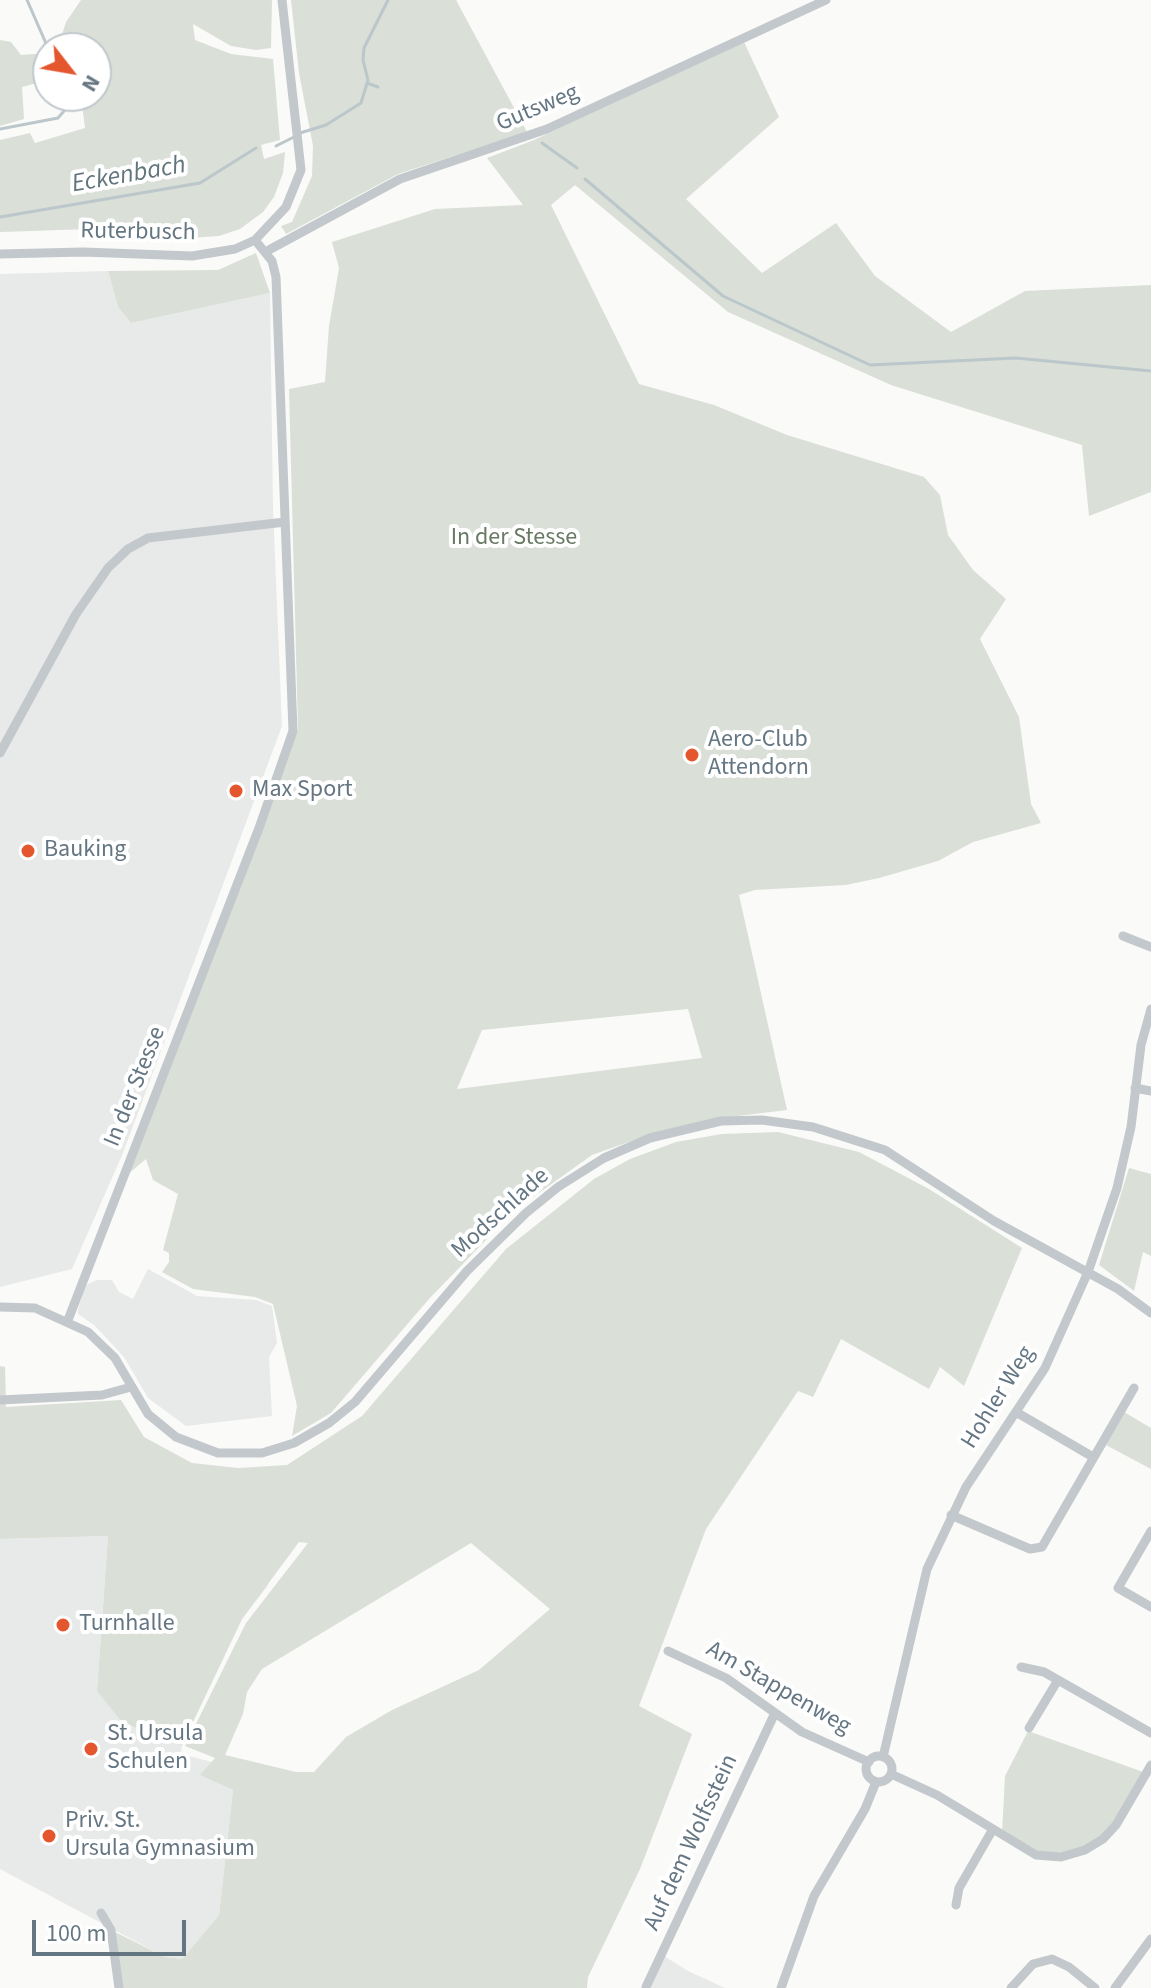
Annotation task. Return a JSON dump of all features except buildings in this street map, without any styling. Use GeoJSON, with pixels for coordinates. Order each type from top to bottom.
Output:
{"type":"FeatureCollection","features":[{"type":"Feature","properties":{"kind":"street","name":"Ruterbusch"},"geometry":{"type":"LineString","coordinates":[[0,254],[83,252],[192,256],[235,249],[255,240],[279,215],[295,192],[301,170],[282,0]]}},
{"type":"Feature","properties":{"kind":"street","name":"Gutsweg"},"geometry":{"type":"LineString","coordinates":[[267,251],[400,179],[547,129],[826,0]]}},
{"type":"Feature","properties":{"kind":"street"},"geometry":{"type":"LineString","coordinates":[[255,240],[267,251]]}},
{"type":"Feature","properties":{"kind":"street","name":"In der Stesse"},"geometry":{"type":"LineString","coordinates":[[68,1320],[291,739],[278,313],[275,267],[267,251]]}},
{"type":"Feature","properties":{"kind":"street"},"geometry":{"type":"LineString","coordinates":[[0,753],[80,607],[108,568],[128,549],[148,538],[285,522]]}},
{"type":"Feature","properties":{"kind":"street"},"geometry":{"type":"LineString","coordinates":[[1123,936],[1151,947]]}},
{"type":"Feature","properties":{"kind":"street","name":"Hohler Weg"},"geometry":{"type":"LineString","coordinates":[[883,1757],[927,1569],[951,1515],[1045,1368],[1088,1272],[1117,1188],[1151,1009]]}},
{"type":"Feature","properties":{"kind":"street"},"geometry":{"type":"LineString","coordinates":[[1135,1088],[1151,1091]]}},
{"type":"Feature","properties":{"kind":"street","name":"Modschlade"},"geometry":{"type":"LineString","coordinates":[[68,1320],[102,1343],[115,1358],[148,1414],[176,1437],[218,1453],[262,1453],[294,1443],[329,1423],[355,1402],[467,1271],[526,1213],[558,1187],[617,1151],[684,1128],[721,1121],[762,1120],[813,1127],[885,1150],[994,1221],[1088,1272],[1151,1313]]}},
{"type":"Feature","properties":{"kind":"street"},"geometry":{"type":"LineString","coordinates":[[0,1307],[35,1308],[68,1320]]}},
{"type":"Feature","properties":{"kind":"street"},"geometry":{"type":"LineString","coordinates":[[0,1400],[102,1395],[131,1387]]}},
{"type":"Feature","properties":{"kind":"street"},"geometry":{"type":"LineString","coordinates":[[951,1515],[1037,1550],[1134,1388]]}},
{"type":"Feature","properties":{"kind":"street"},"geometry":{"type":"LineString","coordinates":[[1016,1412],[1093,1457]]}},
{"type":"Feature","properties":{"kind":"street"},"geometry":{"type":"LineString","coordinates":[[1151,1531],[1118,1588],[1151,1607]]}},
{"type":"Feature","properties":{"kind":"street","name":"Am Stappenweg"},"geometry":{"type":"LineString","coordinates":[[668,1651],[726,1678],[774,1715],[869,1762]]}},
{"type":"Feature","properties":{"kind":"street"},"geometry":{"type":"LineString","coordinates":[[1021,1667],[1044,1672],[1151,1733]]}},
{"type":"Feature","properties":{"kind":"street"},"geometry":{"type":"LineString","coordinates":[[1029,1728],[1058,1680]]}},
{"type":"Feature","properties":{"kind":"street","name":"Auf dem Wolfsstein"},"geometry":{"type":"LineString","coordinates":[[646,1987],[774,1715]]}},
{"type":"Feature","properties":{"kind":"street"},"geometry":{"type":"LineString","coordinates":[[883,1757],[891,1765],[891,1774],[883,1782],[876,1782],[867,1773],[869,1762],[883,1757]]}},
{"type":"Feature","properties":{"kind":"street"},"geometry":{"type":"LineString","coordinates":[[891,1774],[937,1795],[1036,1855],[1061,1857],[1085,1850],[1116,1825],[1151,1765]]}},
{"type":"Feature","properties":{"kind":"street"},"geometry":{"type":"LineString","coordinates":[[781,1988],[814,1896],[865,1809],[876,1782]]}},
{"type":"Feature","properties":{"kind":"street"},"geometry":{"type":"LineString","coordinates":[[956,1905],[959,1888],[993,1829]]}},
{"type":"Feature","properties":{"kind":"street"},"geometry":{"type":"LineString","coordinates":[[101,1913],[111,1930],[119,1988]]}},
{"type":"Feature","properties":{"kind":"street"},"geometry":{"type":"LineString","coordinates":[[1115,1988],[1151,1939]]}},
{"type":"Feature","properties":{"kind":"street"},"geometry":{"type":"LineString","coordinates":[[1011,1988],[1033,1964],[1052,1959],[1069,1967],[1095,1988]]}},
{"type":"Feature","properties":{"kind":"shaded area"},"geometry":{"type":"Polygon","coordinates":[[[108,271],[118,307],[131,323],[270,293],[273,509],[282,726],[123,1153],[72,1269],[0,1287],[0,274],[108,271]]]}},
{"type":"Feature","properties":{"kind":"shaded area"},"geometry":{"type":"Polygon","coordinates":[[[148,1269],[197,1296],[256,1300],[272,1306],[277,1343],[269,1357],[272,1416],[186,1426],[148,1398],[124,1357],[94,1325],[78,1314],[86,1285],[97,1280],[112,1280],[119,1292],[133,1299],[148,1269]]]}},
{"type":"Feature","properties":{"kind":"shaded area","name":"St. Ursula Schulen"},"geometry":{"type":"Polygon","coordinates":[[[108,1536],[97,1689],[269,1584],[242,1619],[182,1745],[181,1754],[212,1762],[201,1775],[233,1790],[219,1915],[182,1959],[165,1957],[0,1869],[0,1539],[108,1536]]]}},
{"type":"Feature","properties":{"kind":"shaded area"},"geometry":{"type":"Polygon","coordinates":[[[664,1956],[688,1971],[725,1988],[647,1988],[664,1956]]]}},
{"type":"Feature","properties":{"kind":"green space"},"geometry":{"type":"Polygon","coordinates":[[[81,0],[272,0],[271,48],[256,50],[231,46],[193,24],[195,40],[231,54],[273,59],[280,140],[261,145],[264,159],[285,152],[283,173],[274,197],[263,212],[240,229],[219,236],[189,238],[90,229],[0,232],[0,140],[30,133],[35,143],[85,128],[83,112],[112,112],[112,32],[63,32],[81,0]]]}},
{"type":"Feature","properties":{"kind":"green space"},"geometry":{"type":"Polygon","coordinates":[[[291,0],[456,0],[527,132],[398,174],[286,234],[281,226],[292,222],[312,176],[313,146],[299,73],[291,0]]]}},
{"type":"Feature","properties":{"kind":"green space"},"geometry":{"type":"Polygon","coordinates":[[[0,40],[11,42],[21,55],[32,54],[32,84],[22,87],[24,119],[0,126],[0,40]]]}},
{"type":"Feature","properties":{"kind":"green space","name":"In der Stesse"},"geometry":{"type":"Polygon","coordinates":[[[744,42],[779,117],[686,199],[762,273],[836,223],[875,276],[951,332],[1025,291],[1151,285],[1151,492],[1089,516],[1082,445],[891,385],[728,312],[575,185],[551,205],[639,384],[714,405],[787,435],[924,477],[940,495],[948,535],[973,570],[1006,599],[980,639],[1019,717],[1031,804],[1041,823],[973,842],[938,861],[879,878],[846,885],[755,890],[739,895],[787,1110],[713,1119],[651,1134],[592,1155],[515,1210],[429,1299],[331,1413],[292,1436],[297,1406],[273,1304],[255,1297],[193,1289],[162,1272],[169,1262],[169,1253],[163,1250],[178,1194],[153,1180],[146,1159],[127,1175],[298,729],[289,389],[325,382],[329,326],[339,268],[332,242],[435,209],[523,205],[487,158],[534,140],[744,42]],[[688,1009],[482,1030],[457,1089],[702,1058],[688,1009]]]}},
{"type":"Feature","properties":{"kind":"green space"},"geometry":{"type":"Polygon","coordinates":[[[256,253],[270,293],[131,323],[118,307],[108,271],[218,270],[256,253]]]}},
{"type":"Feature","properties":{"kind":"green space"},"geometry":{"type":"Polygon","coordinates":[[[778,1132],[859,1152],[929,1189],[1022,1248],[964,1386],[940,1367],[929,1389],[841,1339],[813,1397],[798,1391],[706,1529],[639,1706],[692,1734],[640,1869],[588,1977],[587,1988],[118,1988],[111,1930],[165,1957],[182,1959],[219,1915],[233,1790],[200,1775],[215,1758],[185,1746],[246,1623],[308,1543],[299,1542],[242,1619],[182,1745],[122,1722],[97,1691],[108,1536],[0,1539],[0,1366],[5,1367],[6,1407],[121,1400],[144,1437],[192,1463],[238,1468],[287,1465],[362,1416],[506,1249],[594,1179],[630,1159],[676,1142],[722,1134],[778,1132]],[[471,1543],[262,1669],[247,1692],[243,1714],[225,1755],[296,1772],[314,1772],[346,1737],[392,1710],[479,1670],[550,1609],[471,1543]]]}},
{"type":"Feature","properties":{"kind":"green space"},"geometry":{"type":"Polygon","coordinates":[[[1129,1168],[1151,1174],[1151,1256],[1143,1252],[1134,1291],[1099,1265],[1129,1168]]]}},
{"type":"Feature","properties":{"kind":"green space"},"geometry":{"type":"Polygon","coordinates":[[[1124,1412],[1151,1428],[1151,1469],[1106,1445],[1124,1412]]]}},
{"type":"Feature","properties":{"kind":"green space"},"geometry":{"type":"Polygon","coordinates":[[[1028,1731],[1146,1773],[1116,1825],[1085,1850],[1036,1855],[1002,1834],[1005,1776],[1028,1731]]]}},
{"type":"Feature","properties":{"kind":"waterway"},"geometry":{"type":"LineString","coordinates":[[27,0],[41,32]]}},
{"type":"Feature","properties":{"kind":"waterway","name":"Eckenbach"},"geometry":{"type":"LineString","coordinates":[[300,133],[326,125],[361,103],[368,80],[363,60],[364,48],[388,0]]}},
{"type":"Feature","properties":{"kind":"waterway"},"geometry":{"type":"LineString","coordinates":[[367,83],[378,87]]}},
{"type":"Feature","properties":{"kind":"waterway"},"geometry":{"type":"LineString","coordinates":[[0,129],[58,118],[63,112]]}},
{"type":"Feature","properties":{"kind":"waterway","name":"Eckenbach"},"geometry":{"type":"LineString","coordinates":[[276,146],[294,137]]}},
{"type":"Feature","properties":{"kind":"waterway"},"geometry":{"type":"LineString","coordinates":[[542,143],[577,168]]}},
{"type":"Feature","properties":{"kind":"waterway","name":"Eckenbach"},"geometry":{"type":"LineString","coordinates":[[0,217],[200,183],[256,148]]}},
{"type":"Feature","properties":{"kind":"waterway"},"geometry":{"type":"LineString","coordinates":[[585,179],[723,296],[870,365],[1016,358],[1151,371]]}},
{"type":"Feature","properties":{"kind":"place","name":"Aero-Club Attendorn"},"geometry":{"type":"Point","coordinates":[692,755]}},
{"type":"Feature","properties":{"kind":"place","name":"Max Sport"},"geometry":{"type":"Point","coordinates":[236,791]}},
{"type":"Feature","properties":{"kind":"place","name":"Bauking"},"geometry":{"type":"Point","coordinates":[28,851]}},
{"type":"Feature","properties":{"kind":"place","name":"Turnhalle"},"geometry":{"type":"Point","coordinates":[63,1625]}},
{"type":"Feature","properties":{"kind":"place","name":"St. Ursula Schulen"},"geometry":{"type":"Point","coordinates":[91,1749]}},
{"type":"Feature","properties":{"kind":"place","name":"Priv. St. Ursula Gymnasium"},"geometry":{"type":"Point","coordinates":[49,1836]}}]}
